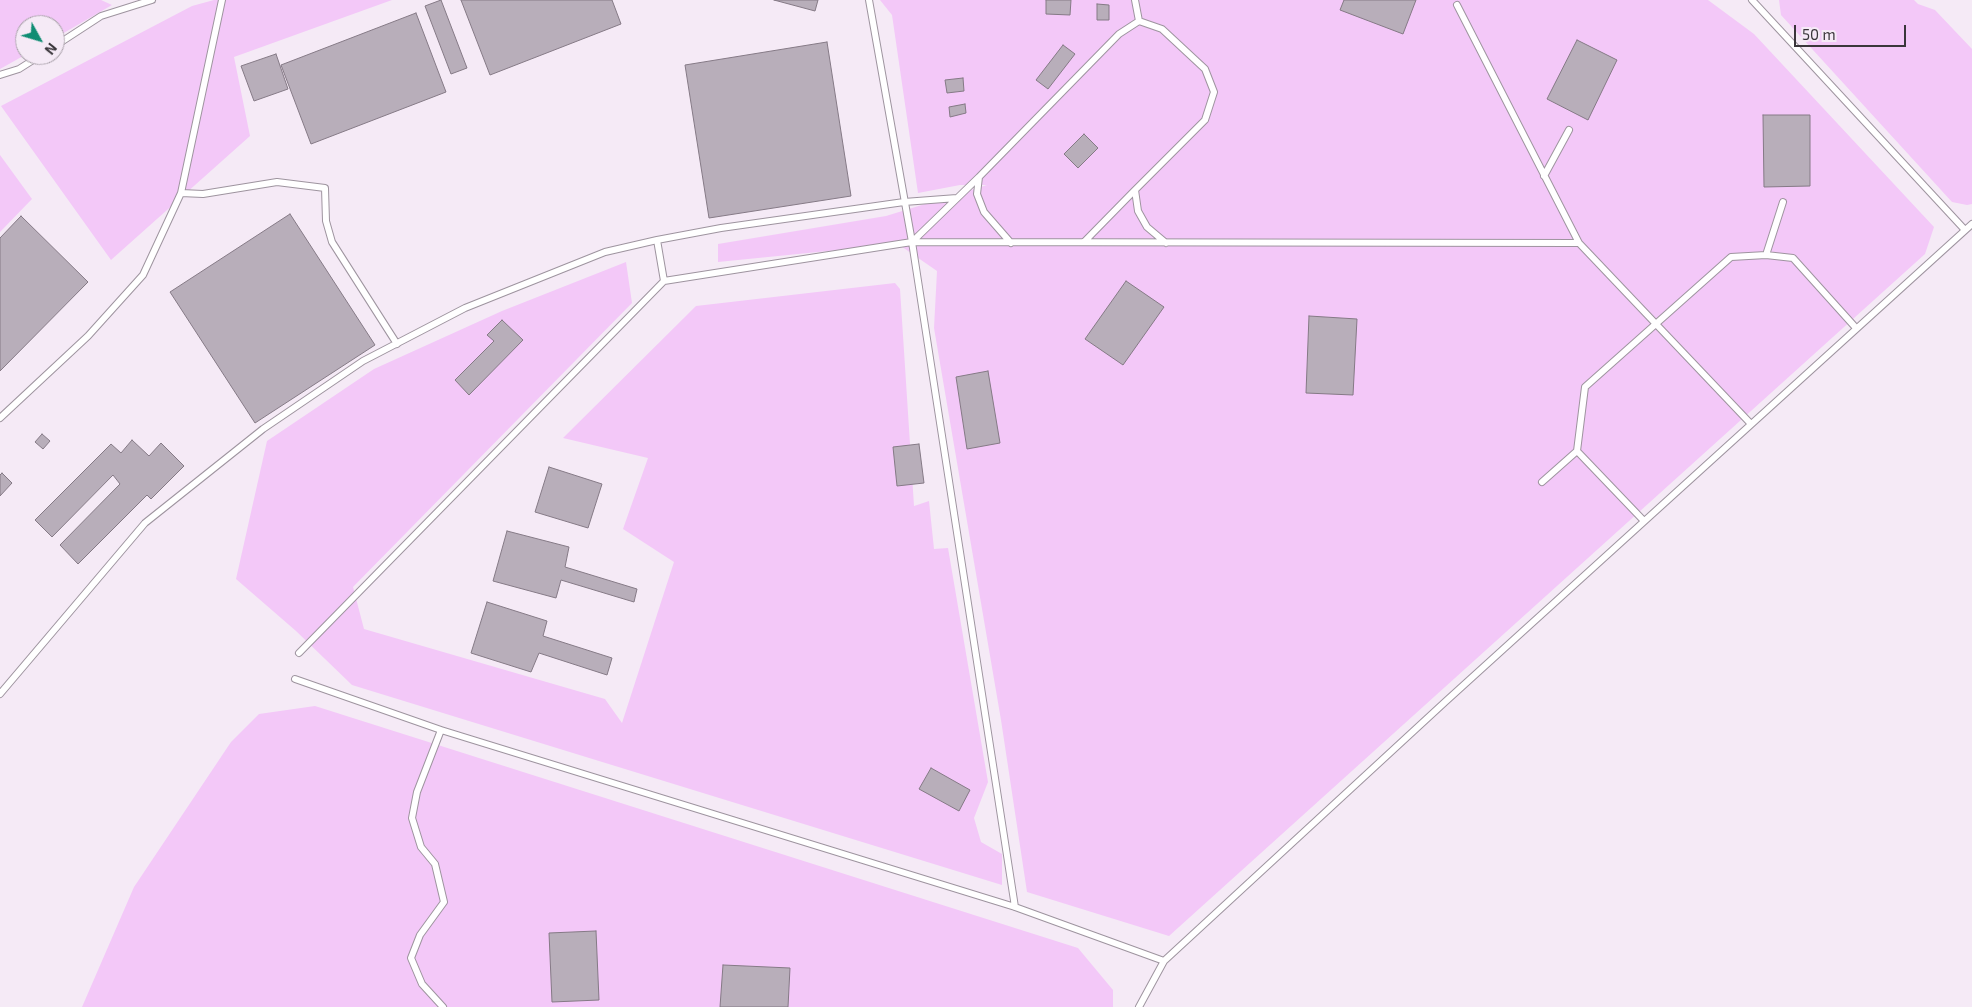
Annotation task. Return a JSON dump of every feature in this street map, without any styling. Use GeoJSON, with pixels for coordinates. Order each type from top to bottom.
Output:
{"type":"FeatureCollection","features":[{"type":"Feature","properties":{"kind":"lane"},"geometry":{"type":"LineString","coordinates":[[65,39],[101,16],[152,0]]}},
{"type":"Feature","properties":{"kind":"lane"},"geometry":{"type":"LineString","coordinates":[[0,418],[88,336],[143,275],[181,193],[222,0]]}},
{"type":"Feature","properties":{"kind":"lane"},"geometry":{"type":"LineString","coordinates":[[869,0],[912,242],[1015,907]]}},
{"type":"Feature","properties":{"kind":"lane"},"geometry":{"type":"LineString","coordinates":[[1135,0],[1139,21]]}},
{"type":"Feature","properties":{"kind":"lane"},"geometry":{"type":"LineString","coordinates":[[1752,0],[1965,230]]}},
{"type":"Feature","properties":{"kind":"lane"},"geometry":{"type":"LineString","coordinates":[[1457,6],[1579,243],[1751,424]]}},
{"type":"Feature","properties":{"kind":"lane"},"geometry":{"type":"LineString","coordinates":[[912,242],[979,177],[1119,34],[1139,21]]}},
{"type":"Feature","properties":{"kind":"lane"},"geometry":{"type":"LineString","coordinates":[[1084,242],[1205,120],[1214,92],[1205,69],[1162,29],[1139,21]]}},
{"type":"Feature","properties":{"kind":"lane"},"geometry":{"type":"LineString","coordinates":[[0,75],[19,70],[26,65]]}},
{"type":"Feature","properties":{"kind":"lane"},"geometry":{"type":"LineString","coordinates":[[1544,176],[1569,130]]}},
{"type":"Feature","properties":{"kind":"lane"},"geometry":{"type":"LineString","coordinates":[[979,177],[977,194],[984,212],[1011,243]]}},
{"type":"Feature","properties":{"kind":"lane"},"geometry":{"type":"LineString","coordinates":[[181,193],[203,194],[277,182],[325,188],[326,221],[332,242],[397,344]]}},
{"type":"Feature","properties":{"kind":"lane"},"geometry":{"type":"LineString","coordinates":[[1135,190],[1138,211],[1147,226],[1166,243]]}},
{"type":"Feature","properties":{"kind":"lane"},"geometry":{"type":"LineString","coordinates":[[0,694],[145,522],[263,429],[364,361],[464,308],[605,252],[657,240],[721,228],[904,202],[958,198]]}},
{"type":"Feature","properties":{"kind":"lane"},"geometry":{"type":"LineString","coordinates":[[1766,255],[1783,202]]}},
{"type":"Feature","properties":{"kind":"lane"},"geometry":{"type":"LineString","coordinates":[[1139,1007],[1164,961],[1644,521],[1972,224]]}},
{"type":"Feature","properties":{"kind":"lane"},"geometry":{"type":"LineString","coordinates":[[657,240],[664,281]]}},
{"type":"Feature","properties":{"kind":"lane"},"geometry":{"type":"LineString","coordinates":[[299,653],[664,281],[912,242],[1579,243]]}},
{"type":"Feature","properties":{"kind":"lane"},"geometry":{"type":"LineString","coordinates":[[1542,482],[1577,451],[1585,387],[1731,256],[1766,255],[1792,258],[1856,328]]}},
{"type":"Feature","properties":{"kind":"lane"},"geometry":{"type":"LineString","coordinates":[[1577,451],[1644,521]]}},
{"type":"Feature","properties":{"kind":"lane"},"geometry":{"type":"LineString","coordinates":[[294,679],[441,730],[1015,907],[1164,961]]}},
{"type":"Feature","properties":{"kind":"lane"},"geometry":{"type":"LineString","coordinates":[[441,730],[418,792],[412,818],[421,847],[435,864],[444,902],[420,935],[411,958],[422,984],[443,1007]]}},
{"type":"Feature","properties":{"kind":"shaded area"},"geometry":{"type":"Polygon","coordinates":[[[0,0],[101,0],[112,5],[65,32],[65,15],[15,15],[15,61],[0,69],[0,0]]]}},
{"type":"Feature","properties":{"kind":"shaded area"},"geometry":{"type":"Polygon","coordinates":[[[214,0],[392,0],[234,57],[250,136],[111,260],[1,106],[192,6],[214,0]]]}},
{"type":"Feature","properties":{"kind":"shaded area"},"geometry":{"type":"Polygon","coordinates":[[[880,0],[1708,0],[1754,34],[1934,227],[1925,254],[1169,936],[1027,892],[1001,720],[934,328],[937,271],[898,244],[718,262],[718,244],[886,216],[987,185],[960,185],[918,193],[892,15],[880,0]]]}},
{"type":"Feature","properties":{"kind":"shaded area"},"geometry":{"type":"Polygon","coordinates":[[[1779,0],[1914,0],[1918,4],[1935,10],[1972,49],[1972,204],[1952,202],[1781,15],[1779,0]]]}},
{"type":"Feature","properties":{"kind":"shaded area"},"geometry":{"type":"Polygon","coordinates":[[[0,155],[32,199],[0,232],[0,155]]]}},
{"type":"Feature","properties":{"kind":"shaded area"},"geometry":{"type":"Polygon","coordinates":[[[626,262],[632,303],[353,587],[364,629],[605,699],[622,723],[674,562],[623,529],[648,458],[563,438],[696,306],[895,283],[900,289],[914,506],[929,501],[934,549],[948,548],[988,782],[974,818],[981,842],[1002,854],[1002,885],[352,685],[296,631],[236,579],[267,441],[374,369],[502,311],[626,262]]]}},
{"type":"Feature","properties":{"kind":"shaded area"},"geometry":{"type":"Polygon","coordinates":[[[315,706],[1078,948],[1113,990],[1113,1007],[82,1007],[134,887],[231,742],[259,714],[315,706]]]}},
{"type":"Feature","properties":{"kind":"building"},"geometry":{"type":"Polygon","coordinates":[[[441,0],[467,68],[451,74],[425,6],[441,0]]]}},
{"type":"Feature","properties":{"kind":"building"},"geometry":{"type":"Polygon","coordinates":[[[461,0],[612,0],[621,24],[490,75],[461,0]]]}},
{"type":"Feature","properties":{"kind":"building"},"geometry":{"type":"Polygon","coordinates":[[[774,0],[818,0],[815,11],[774,0]]]}},
{"type":"Feature","properties":{"kind":"building"},"geometry":{"type":"Polygon","coordinates":[[[1046,0],[1071,0],[1070,15],[1046,14],[1046,0]]]}},
{"type":"Feature","properties":{"kind":"building"},"geometry":{"type":"Polygon","coordinates":[[[1344,0],[1416,0],[1403,34],[1340,10],[1344,0]]]}},
{"type":"Feature","properties":{"kind":"building"},"geometry":{"type":"Polygon","coordinates":[[[1097,4],[1109,5],[1109,20],[1097,20],[1097,4]]]}},
{"type":"Feature","properties":{"kind":"building"},"geometry":{"type":"Polygon","coordinates":[[[416,13],[446,92],[311,144],[281,65],[416,13]]]}},
{"type":"Feature","properties":{"kind":"building"},"geometry":{"type":"Polygon","coordinates":[[[1577,40],[1617,60],[1588,120],[1547,99],[1577,40]]]}},
{"type":"Feature","properties":{"kind":"building"},"geometry":{"type":"Polygon","coordinates":[[[827,42],[851,196],[709,218],[685,65],[827,42]]]}},
{"type":"Feature","properties":{"kind":"building"},"geometry":{"type":"Polygon","coordinates":[[[1063,45],[1075,54],[1048,89],[1036,80],[1063,45]]]}},
{"type":"Feature","properties":{"kind":"building"},"geometry":{"type":"Polygon","coordinates":[[[276,54],[288,89],[254,101],[241,66],[276,54]]]}},
{"type":"Feature","properties":{"kind":"building"},"geometry":{"type":"Polygon","coordinates":[[[963,78],[964,91],[947,93],[945,80],[963,78]]]}},
{"type":"Feature","properties":{"kind":"building"},"geometry":{"type":"Polygon","coordinates":[[[965,104],[966,113],[950,117],[949,107],[965,104]]]}},
{"type":"Feature","properties":{"kind":"building"},"geometry":{"type":"Polygon","coordinates":[[[1763,115],[1810,115],[1810,186],[1764,187],[1763,115]]]}},
{"type":"Feature","properties":{"kind":"building"},"geometry":{"type":"Polygon","coordinates":[[[1084,134],[1098,148],[1078,168],[1064,154],[1084,134]]]}},
{"type":"Feature","properties":{"kind":"building"},"geometry":{"type":"Polygon","coordinates":[[[290,214],[375,345],[255,423],[170,292],[290,214]]]}},
{"type":"Feature","properties":{"kind":"building"},"geometry":{"type":"Polygon","coordinates":[[[21,216],[88,282],[0,371],[0,238],[21,216]]]}},
{"type":"Feature","properties":{"kind":"building"},"geometry":{"type":"Polygon","coordinates":[[[1126,281],[1164,307],[1123,365],[1085,339],[1126,281]]]}},
{"type":"Feature","properties":{"kind":"building"},"geometry":{"type":"Polygon","coordinates":[[[1309,316],[1357,319],[1353,395],[1306,393],[1309,316]]]}},
{"type":"Feature","properties":{"kind":"building"},"geometry":{"type":"Polygon","coordinates":[[[502,320],[523,340],[469,395],[455,380],[494,341],[487,335],[502,320]]]}},
{"type":"Feature","properties":{"kind":"building"},"geometry":{"type":"Polygon","coordinates":[[[988,371],[1000,443],[967,449],[956,377],[988,371]]]}},
{"type":"Feature","properties":{"kind":"building"},"geometry":{"type":"Polygon","coordinates":[[[42,434],[50,441],[43,449],[35,442],[42,434]]]}},
{"type":"Feature","properties":{"kind":"building"},"geometry":{"type":"Polygon","coordinates":[[[132,440],[149,456],[161,443],[184,466],[151,499],[147,495],[78,564],[60,545],[120,484],[113,475],[52,537],[35,520],[111,444],[121,453],[132,440]]]}},
{"type":"Feature","properties":{"kind":"building"},"geometry":{"type":"Polygon","coordinates":[[[919,444],[924,483],[897,486],[893,447],[919,444]]]}},
{"type":"Feature","properties":{"kind":"building"},"geometry":{"type":"Polygon","coordinates":[[[549,467],[602,484],[588,528],[535,512],[549,467]]]}},
{"type":"Feature","properties":{"kind":"building"},"geometry":{"type":"Polygon","coordinates":[[[2,473],[12,483],[0,496],[0,475],[2,473]]]}},
{"type":"Feature","properties":{"kind":"building"},"geometry":{"type":"Polygon","coordinates":[[[507,531],[569,547],[565,567],[637,589],[634,602],[561,580],[556,598],[493,581],[507,531]]]}},
{"type":"Feature","properties":{"kind":"building"},"geometry":{"type":"Polygon","coordinates":[[[487,602],[547,621],[543,636],[612,658],[607,675],[539,653],[531,672],[471,653],[487,602]]]}},
{"type":"Feature","properties":{"kind":"building"},"geometry":{"type":"Polygon","coordinates":[[[931,768],[970,790],[959,811],[919,789],[931,768]]]}},
{"type":"Feature","properties":{"kind":"building"},"geometry":{"type":"Polygon","coordinates":[[[596,931],[599,1000],[552,1002],[549,933],[596,931]]]}},
{"type":"Feature","properties":{"kind":"building"},"geometry":{"type":"Polygon","coordinates":[[[723,965],[790,968],[788,1007],[720,1007],[723,965]]]}}]}
